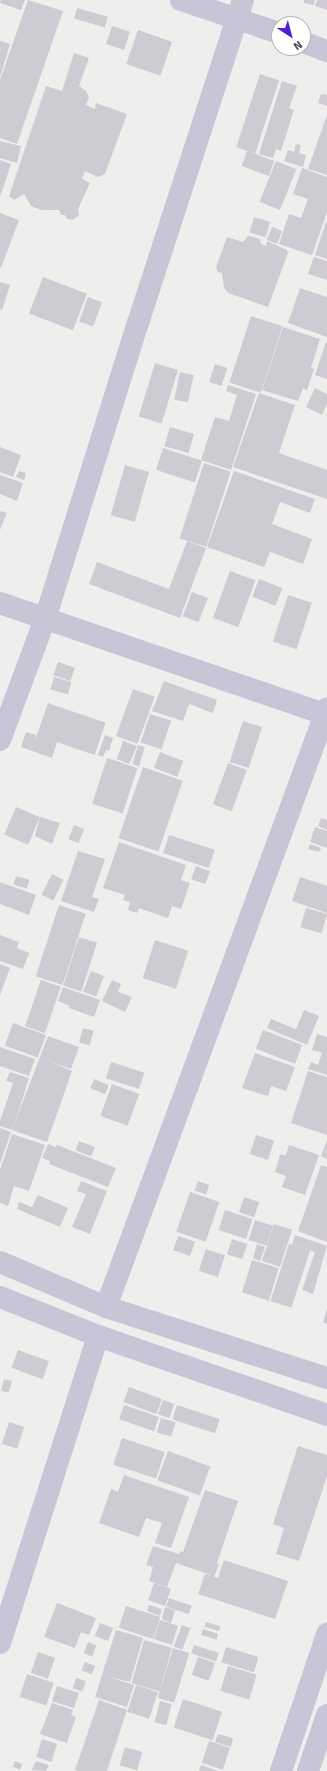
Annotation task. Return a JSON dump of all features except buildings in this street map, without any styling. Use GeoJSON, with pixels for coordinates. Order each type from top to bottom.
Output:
{"type":"FeatureCollection","features":[{"type":"Feature","properties":{"kind":"street"},"geometry":{"type":"LineString","coordinates":[[181,0],[240,9],[271,28]]}},
{"type":"Feature","properties":{"kind":"street"},"geometry":{"type":"LineString","coordinates":[[0,740],[45,619],[135,331],[240,9]]}},
{"type":"Feature","properties":{"kind":"street"},"geometry":{"type":"LineString","coordinates":[[311,45],[327,51]]}},
{"type":"Feature","properties":{"kind":"street"},"geometry":{"type":"LineString","coordinates":[[0,603],[326,713],[106,1307]]}},
{"type":"Feature","properties":{"kind":"street"},"geometry":{"type":"LineString","coordinates":[[0,1262],[106,1307],[327,1378]]}},
{"type":"Feature","properties":{"kind":"street"},"geometry":{"type":"LineString","coordinates":[[0,1297],[98,1336],[327,1415]]}},
{"type":"Feature","properties":{"kind":"street"},"geometry":{"type":"LineString","coordinates":[[0,1643],[98,1336]]}},
{"type":"Feature","properties":{"kind":"street"},"geometry":{"type":"LineString","coordinates":[[281,1771],[327,1634]]}},
{"type":"Feature","properties":{"kind":"street"},"geometry":{"type":"LineString","coordinates":[[308,1771],[327,1715]]}}]}
